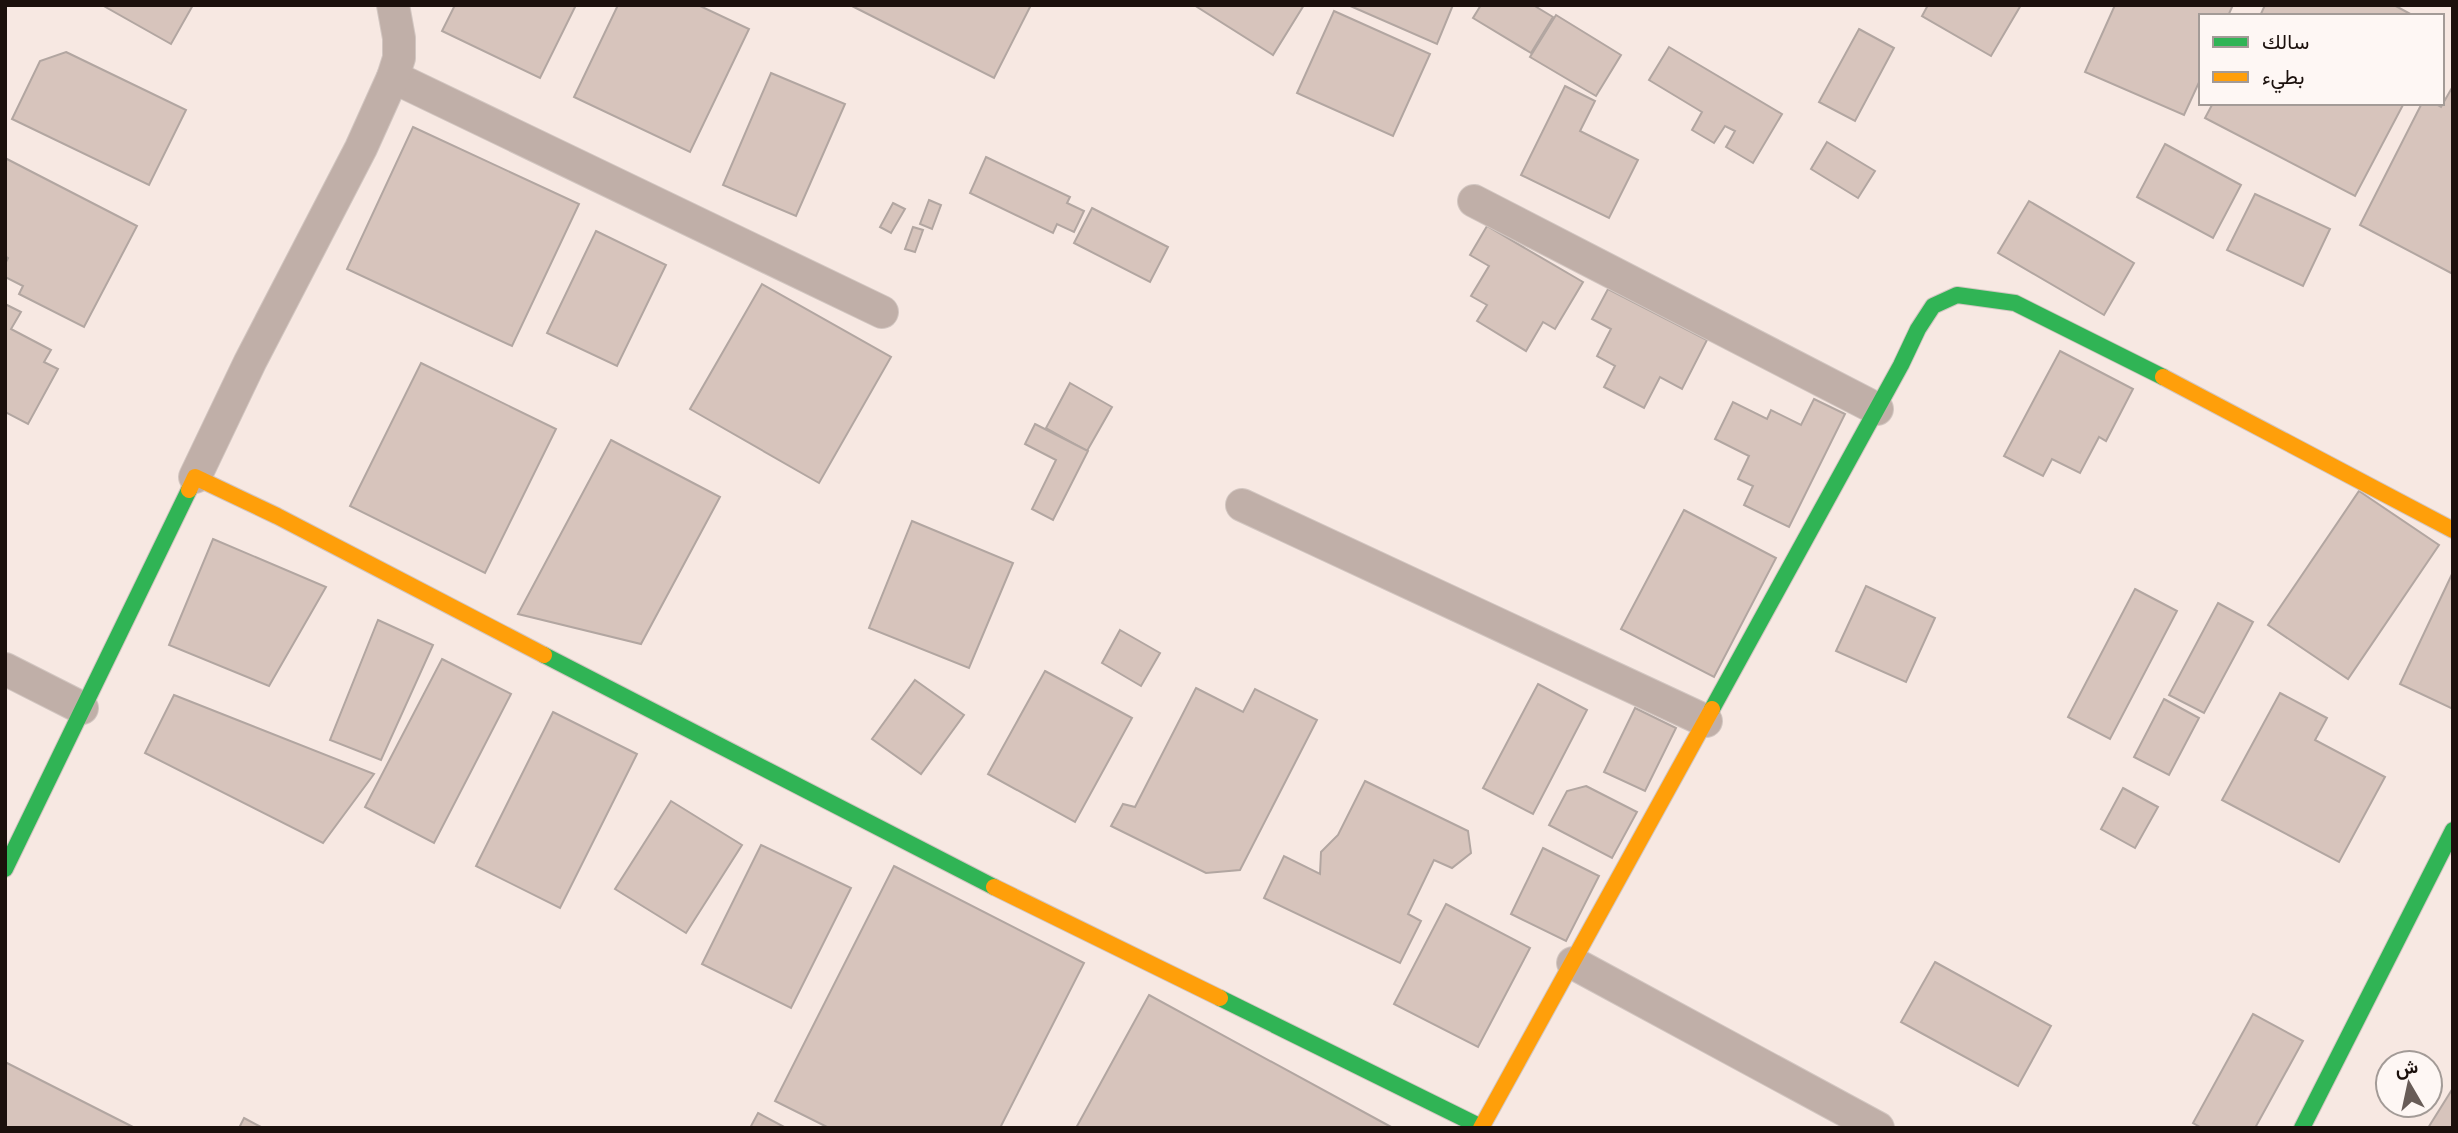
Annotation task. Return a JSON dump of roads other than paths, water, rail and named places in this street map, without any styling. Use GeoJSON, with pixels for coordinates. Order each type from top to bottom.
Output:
{"type":"FeatureCollection","features":[{"type":"Feature","properties":{"kind":"street"},"geometry":{"type":"LineString","coordinates":[[5,869],[250,362],[362,148],[393,78],[398,58],[399,38],[392,6]]}},
{"type":"Feature","properties":{"kind":"street"},"geometry":{"type":"LineString","coordinates":[[393,78],[882,312]]}},
{"type":"Feature","properties":{"kind":"street"},"geometry":{"type":"LineString","coordinates":[[1474,201],[1877,409]]}},
{"type":"Feature","properties":{"kind":"street"},"geometry":{"type":"LineString","coordinates":[[195,477],[277,516],[955,868],[1481,1127],[1933,306],[1956,295],[2015,303],[2191,391],[2453,530]]}},
{"type":"Feature","properties":{"kind":"street"},"geometry":{"type":"LineString","coordinates":[[1242,505],[1706,721]]}},
{"type":"Feature","properties":{"kind":"street"},"geometry":{"type":"LineString","coordinates":[[5,669],[82,708]]}},
{"type":"Feature","properties":{"kind":"street"},"geometry":{"type":"LineString","coordinates":[[2302,1128],[2453,830]]}},
{"type":"Feature","properties":{"kind":"street"},"geometry":{"type":"LineString","coordinates":[[1573,962],[1878,1128]]}}]}
